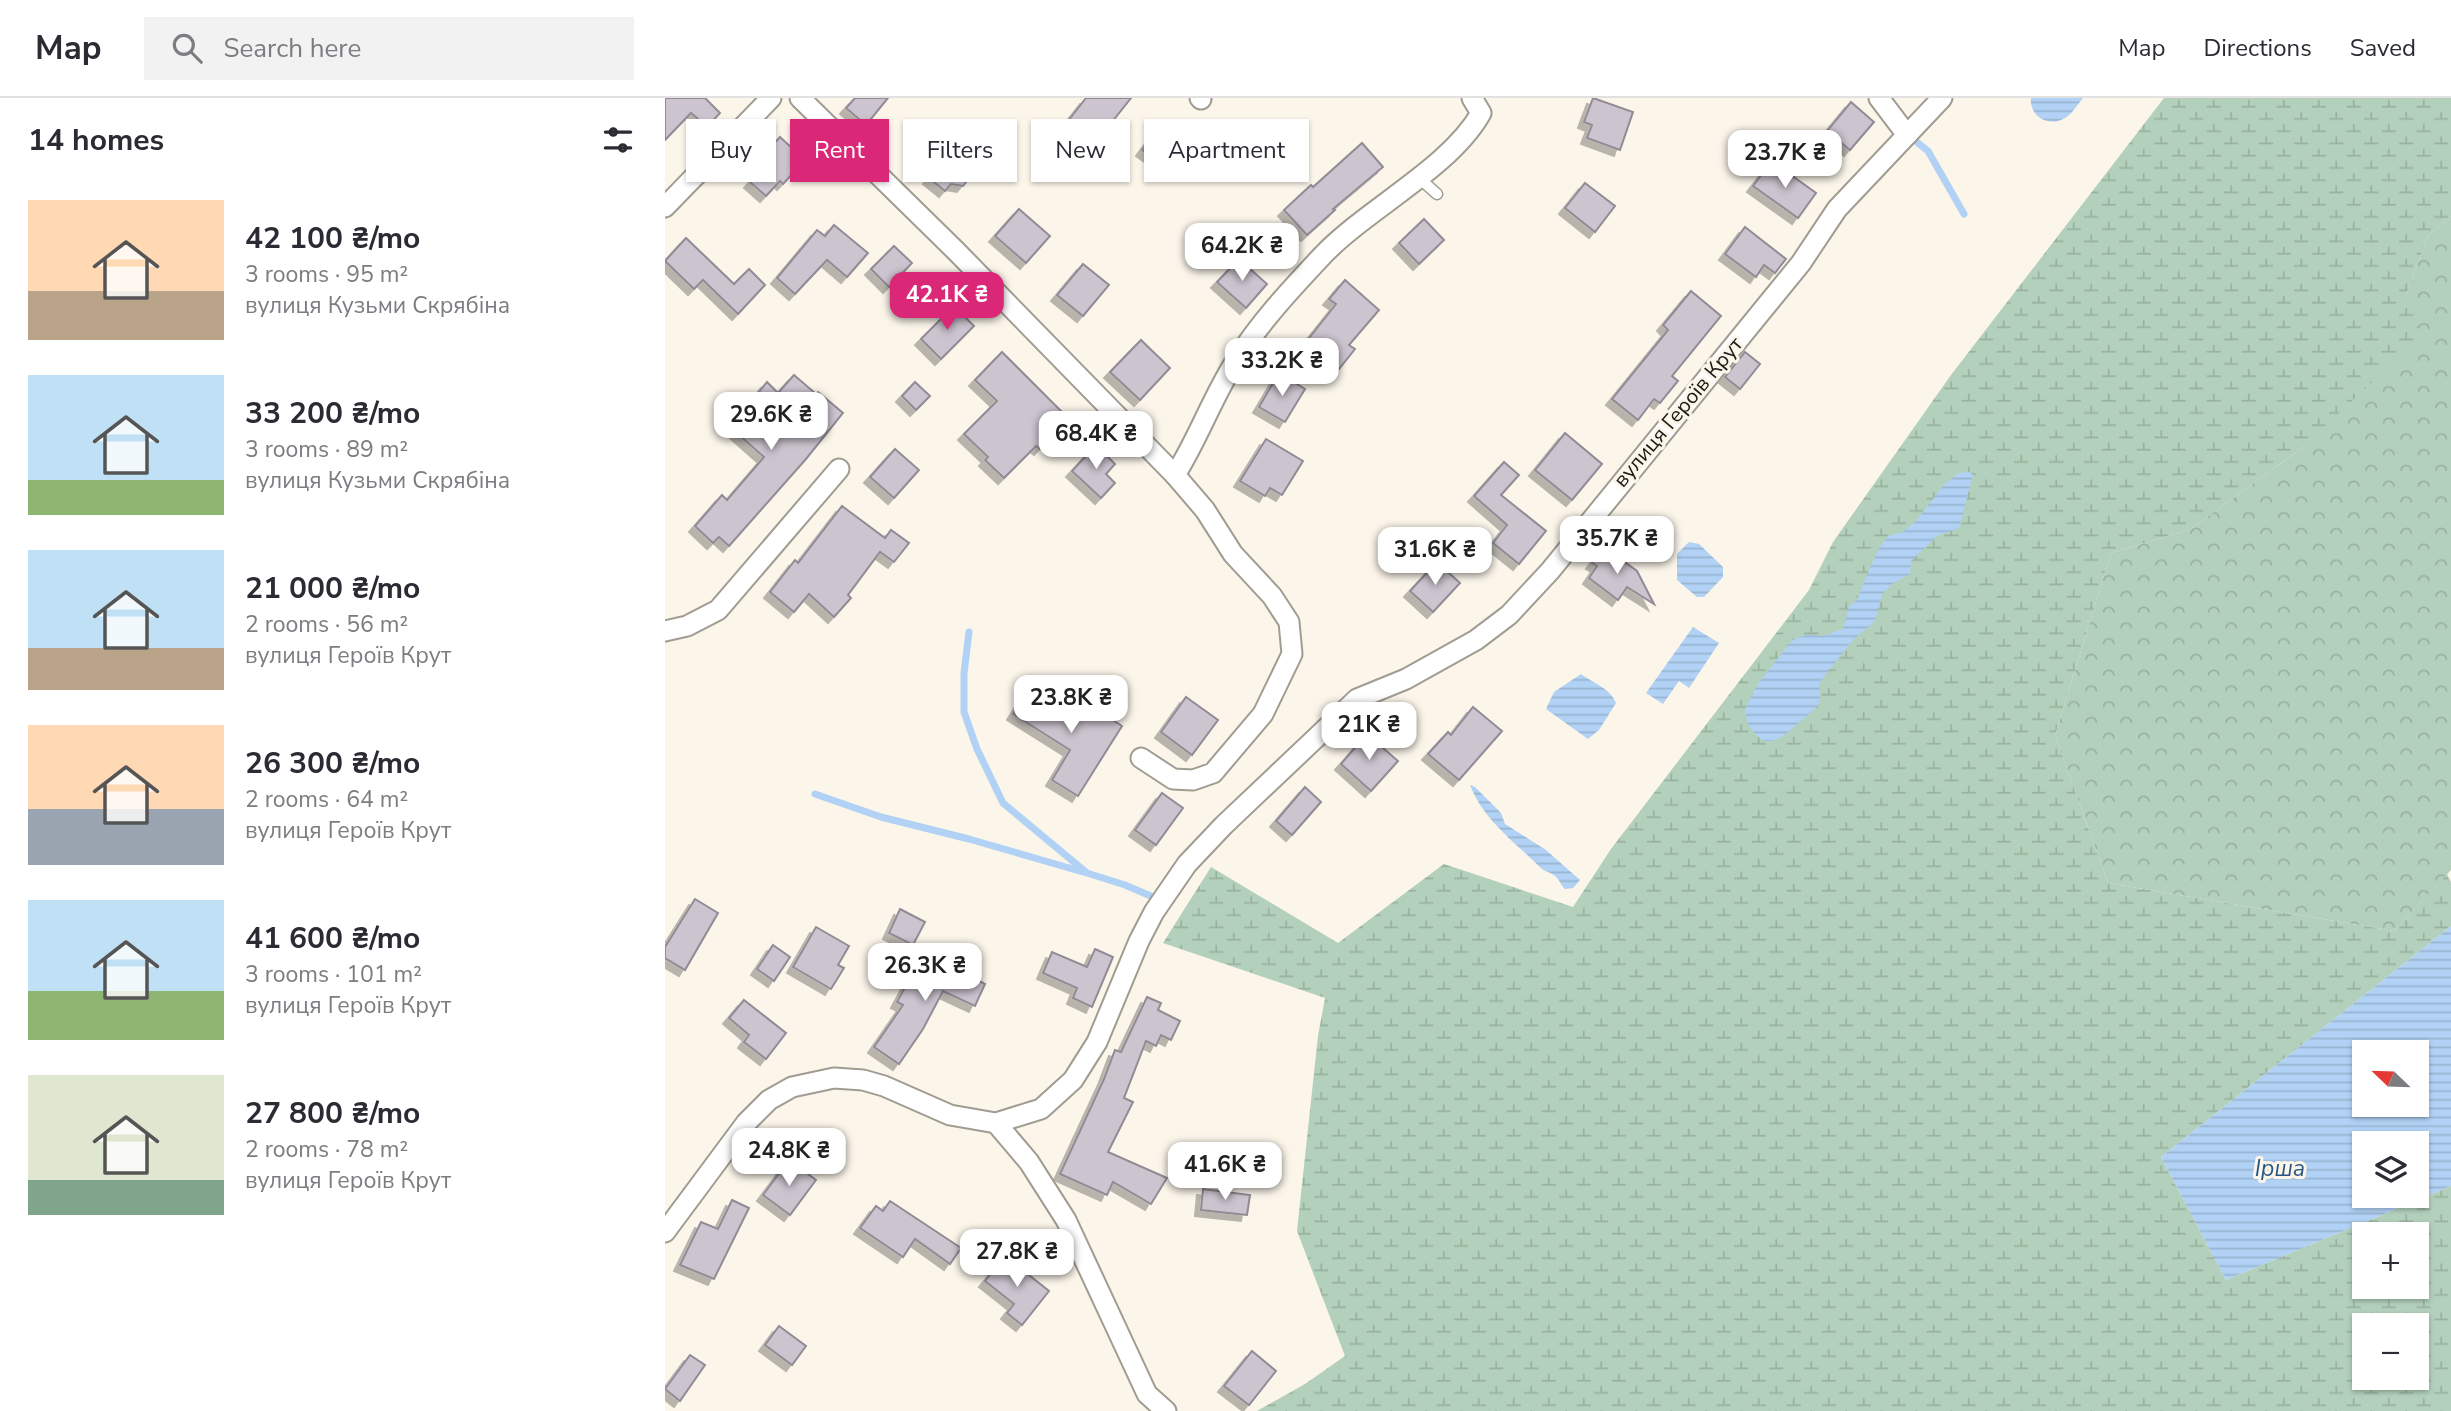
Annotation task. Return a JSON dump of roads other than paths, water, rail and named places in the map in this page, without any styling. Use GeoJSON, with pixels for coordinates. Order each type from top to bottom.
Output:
{"type":"FeatureCollection","features":[{"type":"Feature","properties":{"kind":"street"},"geometry":{"type":"LineString","coordinates":[[665,207],[771,98]]}},
{"type":"Feature","properties":{"kind":"street"},"geometry":{"type":"LineString","coordinates":[[800,98],[956,251],[1175,475],[1205,510],[1233,554],[1272,596],[1289,622],[1292,654],[1263,714],[1213,773],[1193,780],[1173,779],[1141,758]]}},
{"type":"Feature","properties":{"kind":"street"},"geometry":{"type":"LineString","coordinates":[[1175,475],[1199,435],[1235,362],[1267,319],[1342,236],[1418,177],[1473,128],[1481,113],[1472,98]]}},
{"type":"Feature","properties":{"kind":"street"},"geometry":{"type":"LineString","coordinates":[[1879,98],[1907,135]]}},
{"type":"Feature","properties":{"kind":"street","name":"вулиця Героїв Крут"},"geometry":{"type":"LineString","coordinates":[[665,1233],[746,1123],[769,1100],[792,1087],[834,1078],[863,1080],[884,1086],[950,1115],[996,1123],[1041,1109],[1073,1080],[1097,1042],[1139,941],[1154,912],[1187,864],[1224,825],[1357,699],[1439,662],[1476,640],[1509,615],[1550,570],[1801,263],[1849,195],[1943,98]]}},
{"type":"Feature","properties":{"kind":"street"},"geometry":{"type":"LineString","coordinates":[[665,631],[687,626],[718,610],[839,469]]}},
{"type":"Feature","properties":{"kind":"street"},"geometry":{"type":"LineString","coordinates":[[996,1123],[1029,1162],[1066,1220],[1147,1394],[1166,1411]]}},
{"type":"Feature","properties":{"kind":"lane"},"geometry":{"type":"LineString","coordinates":[[1418,177],[1437,194]]}},
{"type":"Feature","properties":{"kind":"water"},"geometry":{"type":"Polygon","coordinates":[[[2031,98],[2083,98],[2066,118],[2051,121],[2036,114],[2031,98]]]}},
{"type":"Feature","properties":{"kind":"water"},"geometry":{"type":"Polygon","coordinates":[[[1969,472],[1973,475],[1959,528],[1937,536],[1911,561],[1910,574],[1892,584],[1882,594],[1875,621],[1853,640],[1819,685],[1820,701],[1816,708],[1782,737],[1764,741],[1757,736],[1748,725],[1745,709],[1758,684],[1789,644],[1796,638],[1807,635],[1823,636],[1843,629],[1849,606],[1857,600],[1871,565],[1888,536],[1903,532],[1916,521],[1943,486],[1958,473],[1969,472]]]}},
{"type":"Feature","properties":{"kind":"water"},"geometry":{"type":"Polygon","coordinates":[[[1689,542],[1699,544],[1723,567],[1723,577],[1704,597],[1697,597],[1677,580],[1677,554],[1689,542]]]}},
{"type":"Feature","properties":{"kind":"water"},"geometry":{"type":"Polygon","coordinates":[[[1693,627],[1719,643],[1689,688],[1679,681],[1663,704],[1646,693],[1693,627]]]}},
{"type":"Feature","properties":{"kind":"water"},"geometry":{"type":"Polygon","coordinates":[[[1581,674],[1605,690],[1616,703],[1599,730],[1588,739],[1546,709],[1554,692],[1581,674]]]}},
{"type":"Feature","properties":{"kind":"water"},"geometry":{"type":"Polygon","coordinates":[[[1470,785],[1501,813],[1505,824],[1546,850],[1580,880],[1573,888],[1565,889],[1556,877],[1541,868],[1501,830],[1483,810],[1470,785]]]}},
{"type":"Feature","properties":{"kind":"water","name":"Ірша"},"geometry":{"type":"Polygon","coordinates":[[[2451,926],[2451,1186],[2429,1195],[2429,1131],[2352,1131],[2352,1208],[2398,1208],[2365,1222],[2352,1222],[2352,1227],[2226,1280],[2161,1157],[2451,926]]]}},
{"type":"Feature","properties":{"kind":"waterway"},"geometry":{"type":"LineString","coordinates":[[1918,143],[1928,151],[1964,214]]}},
{"type":"Feature","properties":{"kind":"waterway"},"geometry":{"type":"LineString","coordinates":[[969,632],[964,673],[964,712],[977,749],[1003,803],[1087,873],[1153,897]]}},
{"type":"Feature","properties":{"kind":"waterway"},"geometry":{"type":"LineString","coordinates":[[815,794],[881,817],[1083,872]]}}]}
